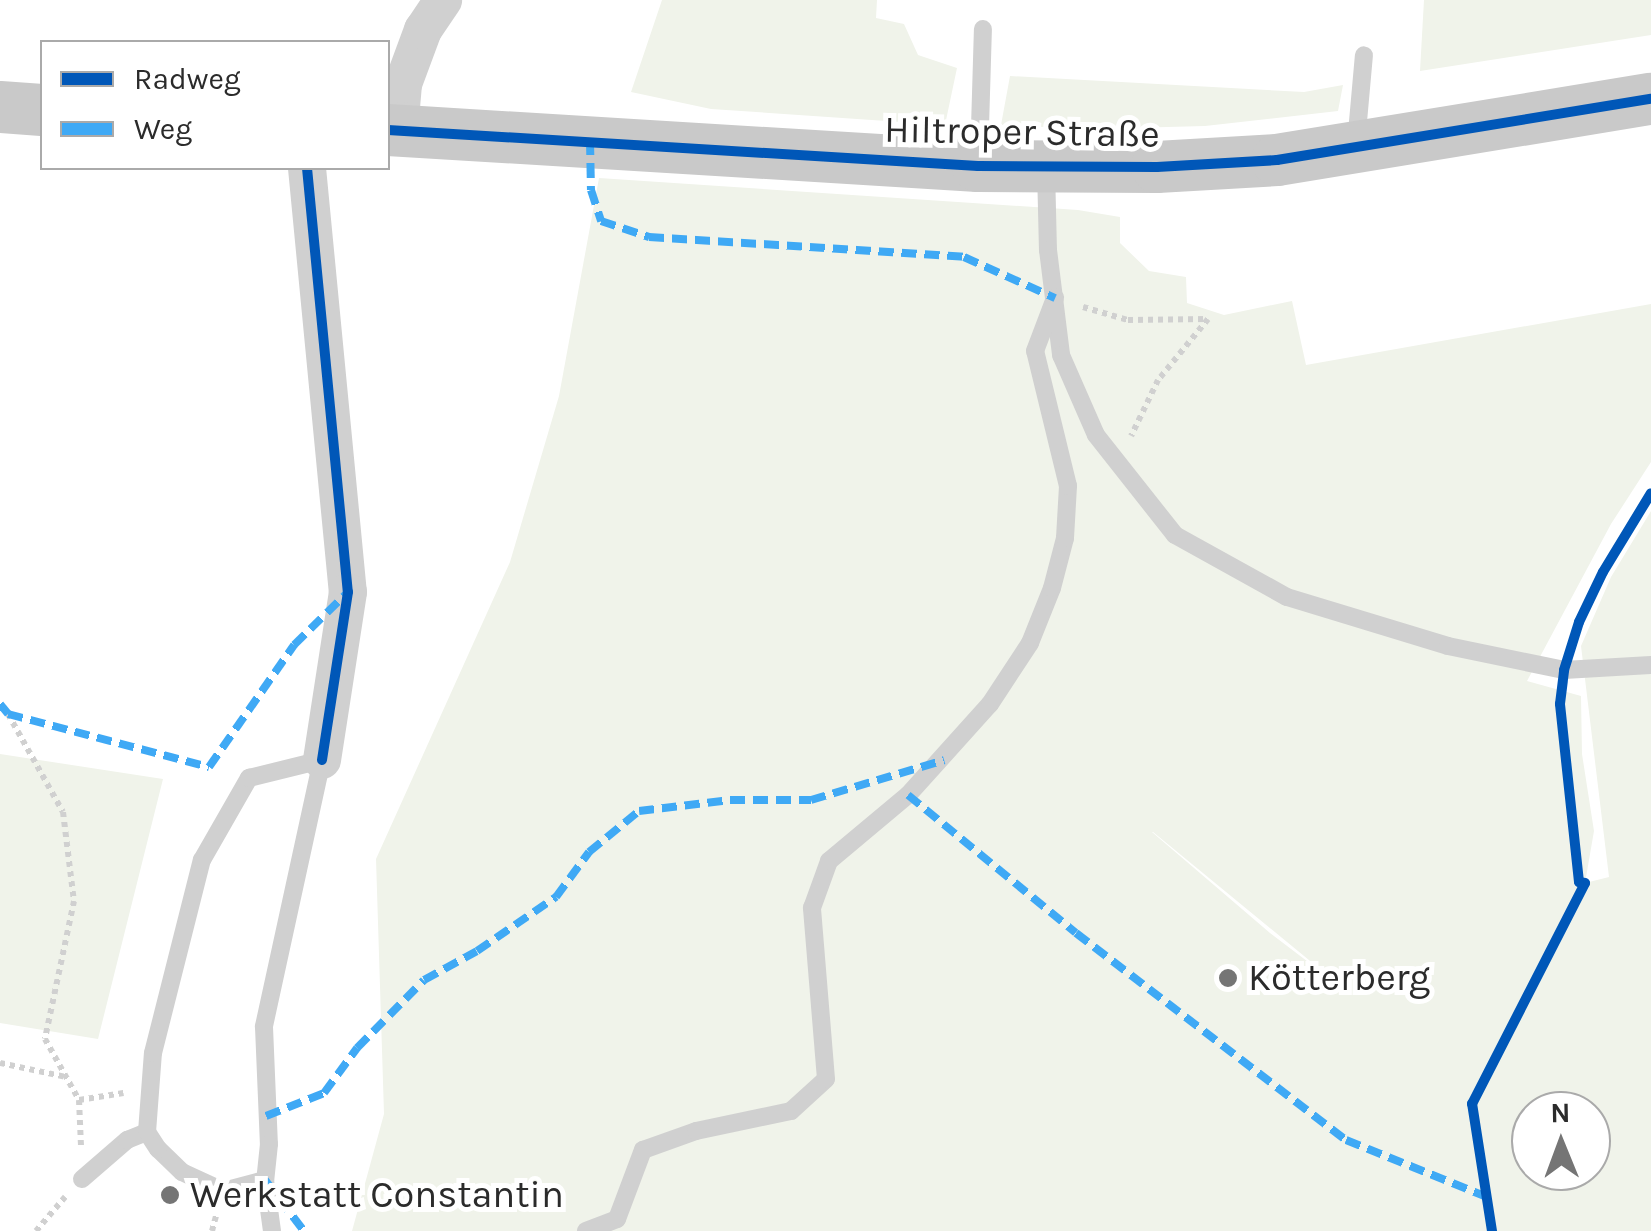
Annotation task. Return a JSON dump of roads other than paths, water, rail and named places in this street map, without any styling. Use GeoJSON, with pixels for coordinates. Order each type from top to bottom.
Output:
{"type":"FeatureCollection","features":[{"type":"Feature","properties":{"kind":"street","name":"Hiltroper Straße"},"geometry":{"type":"LineString","coordinates":[[442,0],[424,30],[403,84],[393,130],[1046,169],[1277,160],[1651,98]]}},
{"type":"Feature","properties":{"kind":"street"},"geometry":{"type":"LineString","coordinates":[[0,107],[40,110]]}},
{"type":"Feature","properties":{"kind":"street"},"geometry":{"type":"LineString","coordinates":[[307,170],[348,592],[322,760]]}},
{"type":"Feature","properties":{"kind":"lane"},"geometry":{"type":"LineString","coordinates":[[978,166],[984,29]]}},
{"type":"Feature","properties":{"kind":"lane"},"geometry":{"type":"LineString","coordinates":[[1356,148],[1364,55]]}},
{"type":"Feature","properties":{"kind":"lane"},"geometry":{"type":"LineString","coordinates":[[1046,169],[1048,250],[1061,355],[1096,435],[1174,535],[1286,597],[1448,646],[1564,670],[1651,665]]}},
{"type":"Feature","properties":{"kind":"lane"},"geometry":{"type":"LineString","coordinates":[[586,1231],[617,1219],[644,1150],[696,1131],[790,1112],[826,1079],[812,908],[829,861],[944,760],[990,704],[1030,643],[1052,588],[1065,538],[1068,486],[1035,351],[1055,298]]}},
{"type":"Feature","properties":{"kind":"lane"},"geometry":{"type":"LineString","coordinates":[[265,1180],[223,1191],[182,1172],[147,1132],[152,1052],[202,860],[249,778],[322,760],[264,1026],[269,1144],[265,1180],[272,1231]]}},
{"type":"Feature","properties":{"kind":"lane"},"geometry":{"type":"LineString","coordinates":[[82,1179],[127,1140],[147,1132]]}},
{"type":"Feature","properties":{"kind":"place","name":"Kötterberg"},"geometry":{"type":"Point","coordinates":[1228,978]}},
{"type":"Feature","properties":{"kind":"place","name":"Werkstatt Constantin"},"geometry":{"type":"Point","coordinates":[170,1195]}}]}
